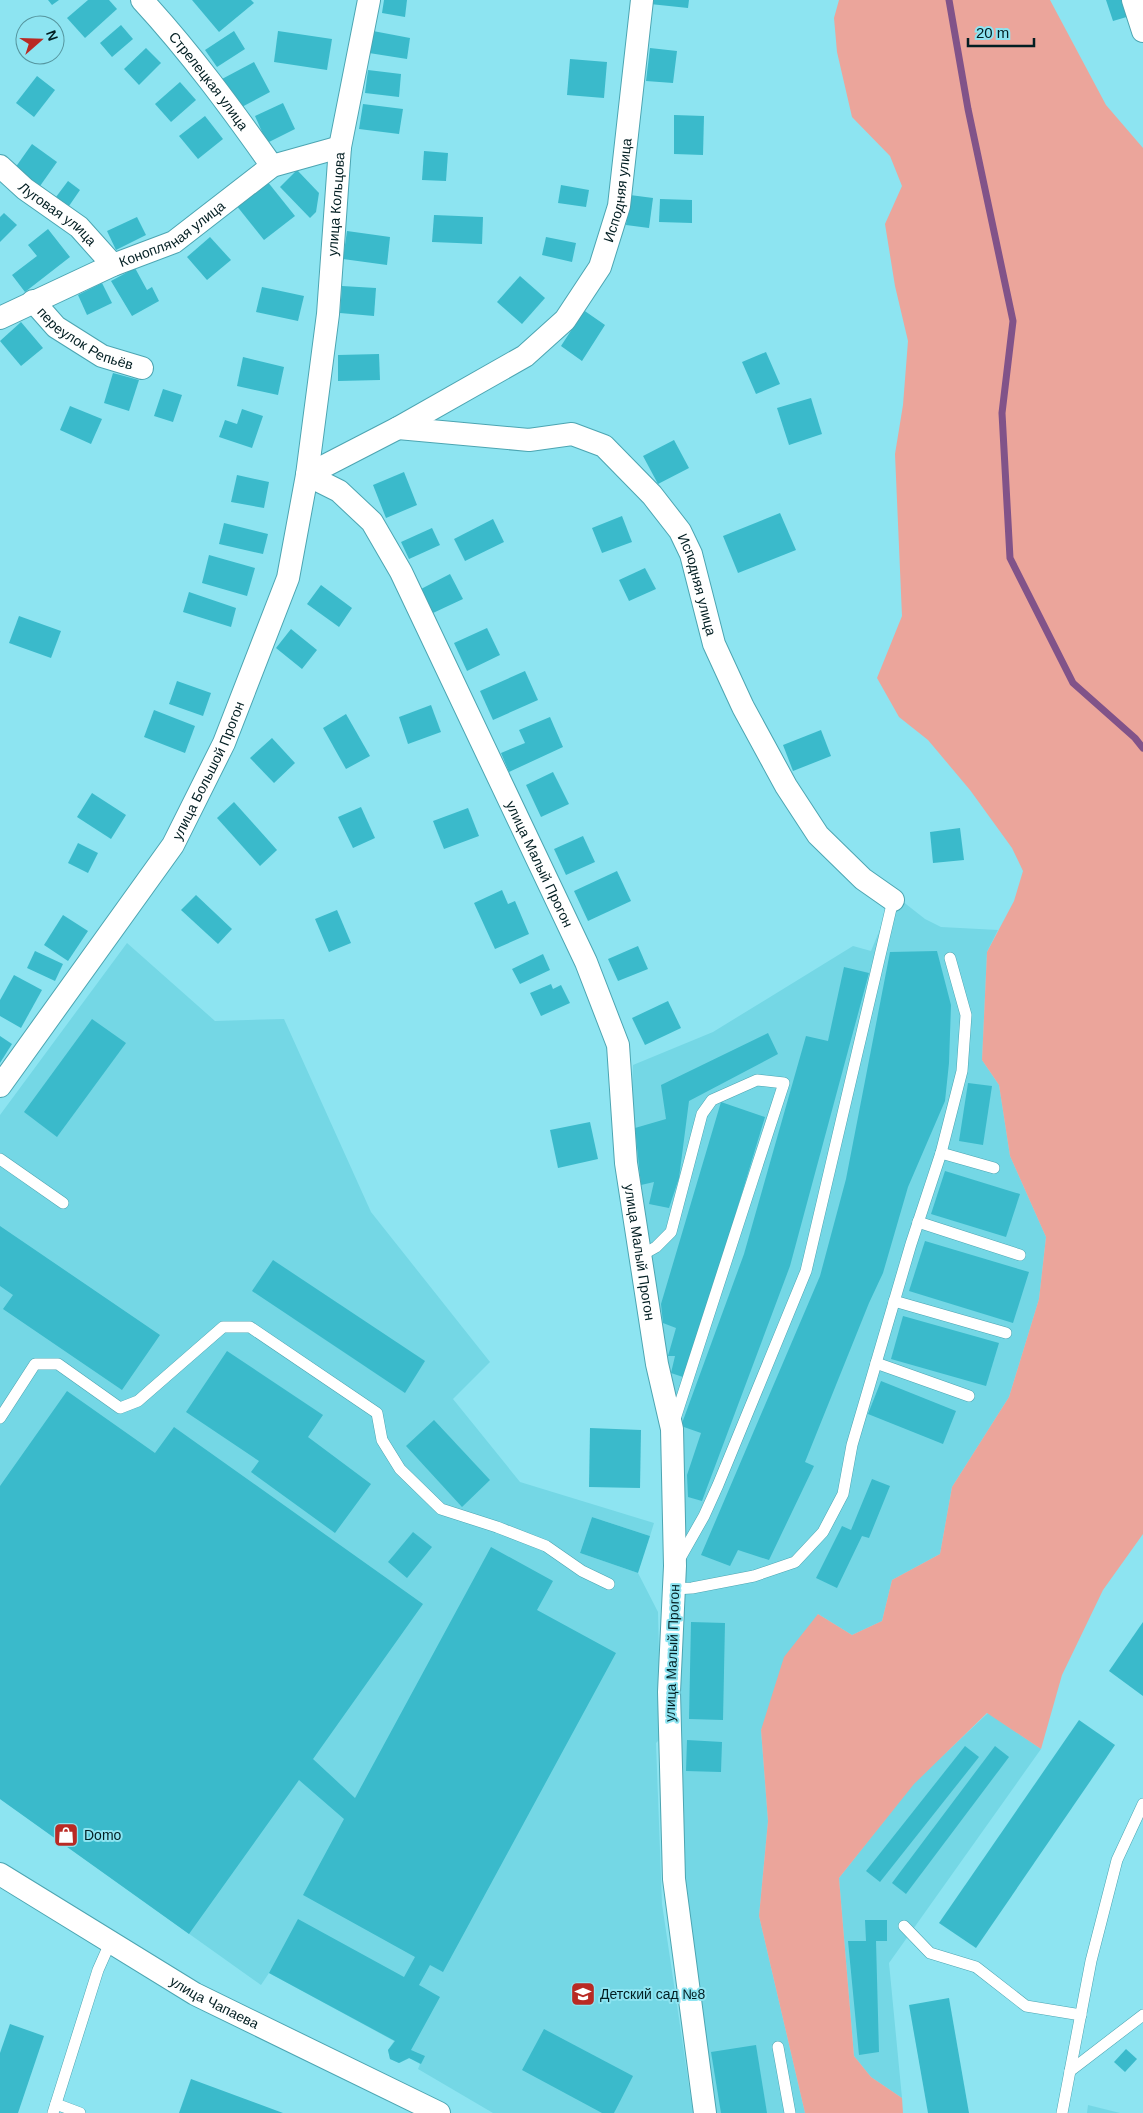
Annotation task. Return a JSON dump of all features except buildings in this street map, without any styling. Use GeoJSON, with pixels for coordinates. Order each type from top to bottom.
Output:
{"type":"FeatureCollection","features":[{"type":"Feature","properties":{"kind":"street","name":"Стрелецкая улица"},"geometry":{"type":"LineString","coordinates":[[142,0],[181,42],[272,166]]}},
{"type":"Feature","properties":{"kind":"street","name":"улица Кольцова"},"geometry":{"type":"LineString","coordinates":[[314,410],[328,314],[340,147],[369,0]]}},
{"type":"Feature","properties":{"kind":"street","name":"Исподняя улица"},"geometry":{"type":"LineString","coordinates":[[307,474],[398,428],[525,356],[565,320],[600,267],[618,206],[642,0]]}},
{"type":"Feature","properties":{"kind":"street"},"geometry":{"type":"LineString","coordinates":[[1133,0],[1143,31]]}},
{"type":"Feature","properties":{"kind":"street","name":"Конопляная улица"},"geometry":{"type":"LineString","coordinates":[[0,318],[113,265],[174,242],[272,166],[340,147]]}},
{"type":"Feature","properties":{"kind":"street","name":"Луговая улица"},"geometry":{"type":"LineString","coordinates":[[0,166],[25,188],[79,227],[113,265]]}},
{"type":"Feature","properties":{"kind":"street","name":"переулок Репьёв"},"geometry":{"type":"LineString","coordinates":[[33,301],[56,328],[102,356],[142,368]]}},
{"type":"Feature","properties":{"kind":"street","name":"улица Большой Прогон"},"geometry":{"type":"LineString","coordinates":[[0,1086],[173,845],[224,743],[250,682],[288,578],[307,474],[314,410]]}},
{"type":"Feature","properties":{"kind":"street","name":"Исподняя улица"},"geometry":{"type":"LineString","coordinates":[[398,428],[529,440],[572,434],[604,446],[652,495],[680,531],[691,554],[714,644],[743,707],[786,786],[818,835],[863,879],[893,900]]}},
{"type":"Feature","properties":{"kind":"street","name":"улица Малый Прогон"},"geometry":{"type":"LineString","coordinates":[[307,474],[339,491],[372,522],[401,572],[586,962],[618,1046],[626,1163],[657,1364],[672,1429],[676,1566],[669,1692],[674,1879],[705,2113]]}},
{"type":"Feature","properties":{"kind":"street","name":"улица Чапаева"},"geometry":{"type":"LineString","coordinates":[[0,1874],[195,1994],[439,2113]]}},
{"type":"Feature","properties":{"kind":"lane"},"geometry":{"type":"LineString","coordinates":[[676,1566],[704,1516],[718,1485],[806,1272],[893,900]]}},
{"type":"Feature","properties":{"kind":"lane"},"geometry":{"type":"LineString","coordinates":[[674,1589],[692,1588],[754,1576],[796,1562],[823,1532],[843,1494],[852,1446],[894,1301],[941,1153],[962,1071],[966,1015],[950,958]]}},
{"type":"Feature","properties":{"kind":"lane"},"geometry":{"type":"LineString","coordinates":[[640,1256],[656,1247],[671,1232],[702,1114],[712,1100],[757,1080],[784,1083],[672,1429]]}},
{"type":"Feature","properties":{"kind":"lane"},"geometry":{"type":"LineString","coordinates":[[941,1153],[994,1168]]}},
{"type":"Feature","properties":{"kind":"lane"},"geometry":{"type":"LineString","coordinates":[[0,1158],[63,1203]]}},
{"type":"Feature","properties":{"kind":"lane"},"geometry":{"type":"LineString","coordinates":[[918,1222],[1020,1255]]}},
{"type":"Feature","properties":{"kind":"lane"},"geometry":{"type":"LineString","coordinates":[[894,1301],[1006,1333]]}},
{"type":"Feature","properties":{"kind":"lane"},"geometry":{"type":"LineString","coordinates":[[0,1418],[35,1364],[58,1364],[120,1408],[138,1402],[223,1327],[250,1327],[377,1413],[382,1440],[400,1469],[441,1509],[497,1527],[546,1546],[582,1571],[608,1584]]}},
{"type":"Feature","properties":{"kind":"lane"},"geometry":{"type":"LineString","coordinates":[[876,1363],[969,1396]]}},
{"type":"Feature","properties":{"kind":"lane"},"geometry":{"type":"LineString","coordinates":[[1062,2113],[1091,1961],[1117,1860],[1143,1804]]}},
{"type":"Feature","properties":{"kind":"lane"},"geometry":{"type":"LineString","coordinates":[[904,1926],[930,1953],[976,1967],[1026,2006],[1081,2015]]}},
{"type":"Feature","properties":{"kind":"lane"},"geometry":{"type":"LineString","coordinates":[[80,2113],[54,2108],[98,1970],[110,1943]]}},
{"type":"Feature","properties":{"kind":"lane"},"geometry":{"type":"LineString","coordinates":[[1070,2071],[1143,2015]]}},
{"type":"Feature","properties":{"kind":"lane"},"geometry":{"type":"LineString","coordinates":[[778,2047],[790,2113]]}},
{"type":"Feature","properties":{"kind":"shaded area"},"geometry":{"type":"Polygon","coordinates":[[[839,0],[1050,0],[1106,105],[1143,148],[1143,1534],[1103,1590],[1062,1675],[1041,1749],[987,1713],[914,1784],[839,1878],[854,2056],[871,2077],[902,2098],[903,2113],[805,2113],[759,1916],[768,1821],[761,1730],[784,1657],[818,1614],[852,1635],[882,1621],[892,1580],[940,1554],[952,1487],[1009,1397],[1039,1299],[1046,1237],[1010,1156],[999,1085],[982,1060],[987,952],[1014,901],[1023,871],[1012,848],[970,790],[928,740],[899,717],[877,678],[902,616],[895,454],[903,405],[908,341],[895,286],[885,224],[902,186],[890,156],[852,117],[837,52],[834,18],[839,0]]]}},
{"type":"Feature","properties":{"kind":"shaded area"},"geometry":{"type":"Polygon","coordinates":[[[897,897],[925,919],[941,927],[998,930],[987,952],[982,1060],[999,1085],[1010,1156],[1046,1237],[1039,1299],[1009,1397],[952,1487],[940,1554],[892,1580],[882,1621],[852,1635],[818,1614],[761,1730],[768,1821],[759,1916],[805,2113],[710,2113],[680,1882],[677,1611],[653,1303],[631,1116],[633,1065],[713,1032],[853,946],[871,951],[890,905],[897,897]]]}},
{"type":"Feature","properties":{"kind":"shaded area"},"geometry":{"type":"Polygon","coordinates":[[[127,943],[215,1021],[284,1019],[371,1212],[490,1362],[453,1399],[520,1482],[654,1523],[650,1536],[592,1517],[580,1553],[638,1573],[658,1612],[661,1738],[656,1743],[662,1904],[693,2113],[493,2113],[418,2069],[420,2064],[410,2058],[399,2063],[390,2059],[388,2050],[394,2041],[269,1973],[261,1985],[0,1799],[0,1115],[127,943]]]}},
{"type":"Feature","properties":{"kind":"shaded area"},"geometry":{"type":"Polygon","coordinates":[[[988,1713],[1041,1749],[889,1963],[902,2098],[871,2077],[854,2056],[839,1878],[914,1783],[988,1713]]]}},
{"type":"Feature","properties":{"kind":"shaded area"},"geometry":{"type":"Polygon","coordinates":[[[1088,2105],[1120,2113],[1087,2113],[1088,2105]]]}},
{"type":"Feature","properties":{"kind":"waterway"},"geometry":{"type":"LineString","coordinates":[[949,0],[968,109],[1013,321],[1002,413],[1010,558],[1073,683],[1135,738],[1143,748]]}},
{"type":"Feature","properties":{"kind":"place","name":"Domo"},"geometry":{"type":"Point","coordinates":[66,1835]}},
{"type":"Feature","properties":{"kind":"place","name":"Детский сад №8"},"geometry":{"type":"Point","coordinates":[583,1994]}}]}
